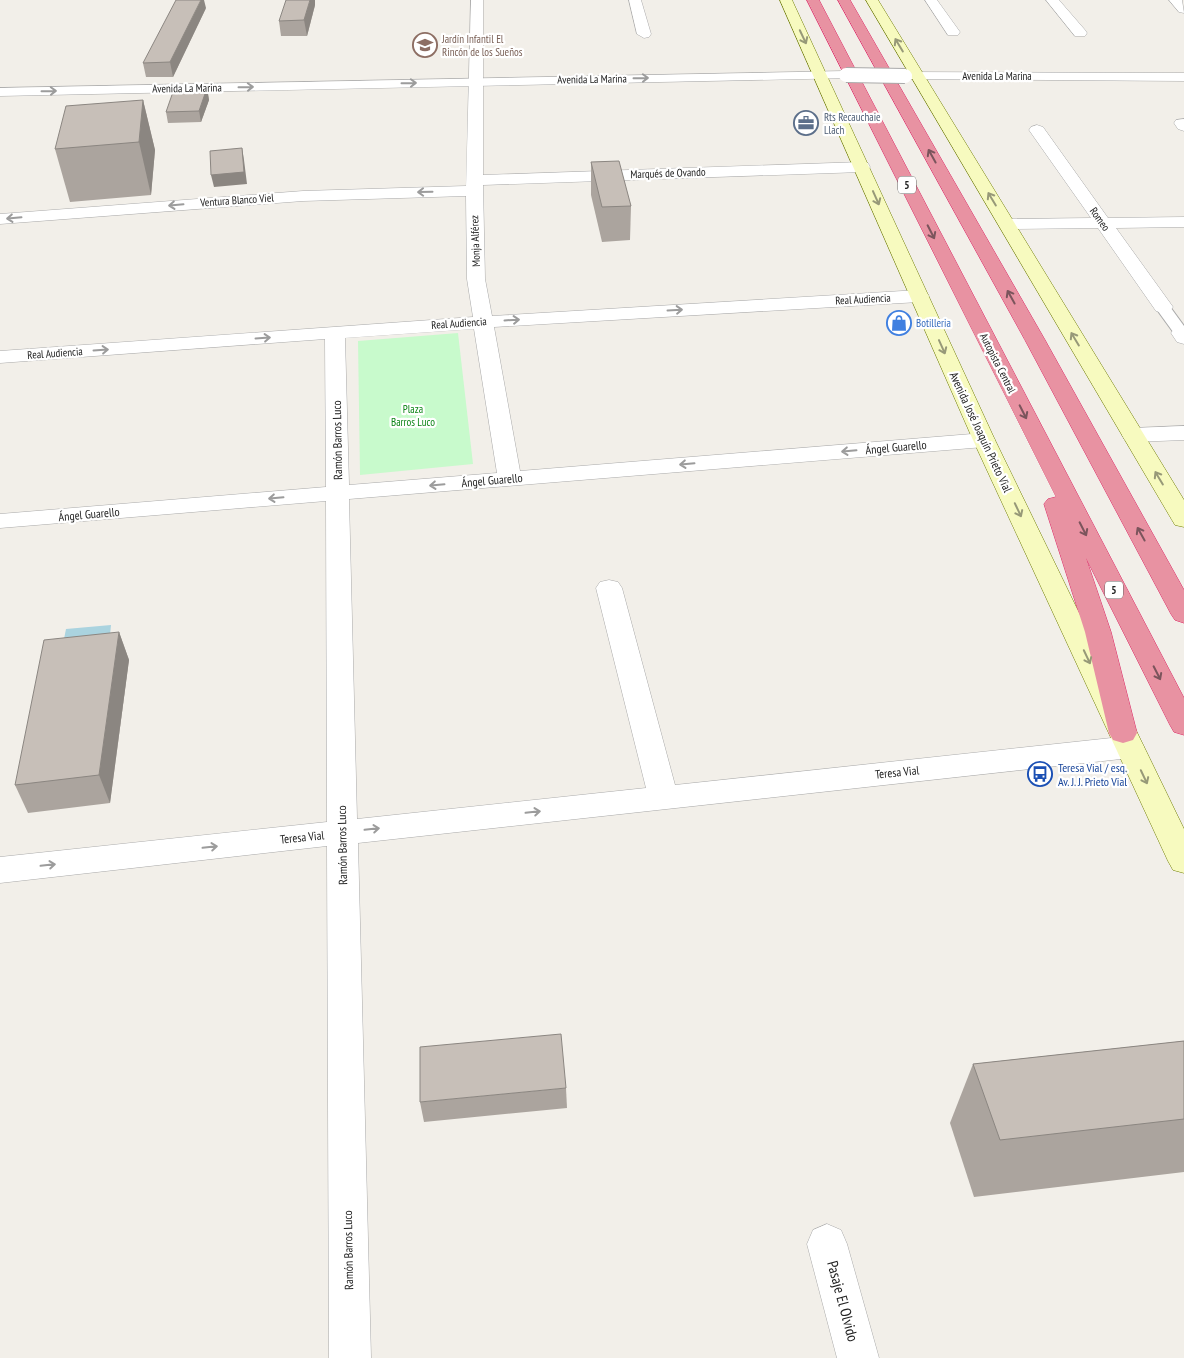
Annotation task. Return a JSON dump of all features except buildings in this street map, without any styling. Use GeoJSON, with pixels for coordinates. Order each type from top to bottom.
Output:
{"type":"FeatureCollection","features":[{"type":"Feature","properties":{"kind":"highway","name":"Autopista Central"},"geometry":{"type":"LineString","coordinates":[[813,0],[1184,725]]}},
{"type":"Feature","properties":{"kind":"highway"},"geometry":{"type":"LineString","coordinates":[[844,0],[1035,340],[1184,614]]}},
{"type":"Feature","properties":{"kind":"highway"},"geometry":{"type":"LineString","coordinates":[[1045,454],[1059,512],[1098,632],[1127,740]]}},
{"type":"Feature","properties":{"kind":"highway"},"geometry":{"type":"LineString","coordinates":[[1164,577],[1184,605]]}},
{"type":"Feature","properties":{"kind":"main road","name":"Avenida José Joaquín Prieto Vial"},"geometry":{"type":"LineString","coordinates":[[786,0],[984,440],[1184,861]]}},
{"type":"Feature","properties":{"kind":"main road"},"geometry":{"type":"LineString","coordinates":[[872,0],[912,74],[1007,224],[1184,520]]}},
{"type":"Feature","properties":{"kind":"street","name":"Monja Alférez"},"geometry":{"type":"LineString","coordinates":[[477,0],[474,185],[476,279],[510,479]]}},
{"type":"Feature","properties":{"kind":"street"},"geometry":{"type":"LineString","coordinates":[[635,0],[644,34]]}},
{"type":"Feature","properties":{"kind":"street"},"geometry":{"type":"LineString","coordinates":[[931,0],[953,32]]}},
{"type":"Feature","properties":{"kind":"street"},"geometry":{"type":"LineString","coordinates":[[1052,0],[1080,33]]}},
{"type":"Feature","properties":{"kind":"street"},"geometry":{"type":"LineString","coordinates":[[1175,0],[1184,9]]}},
{"type":"Feature","properties":{"kind":"street","name":"Avenida La Marina"},"geometry":{"type":"LineString","coordinates":[[0,92],[820,74],[1130,75],[1184,73]]}},
{"type":"Feature","properties":{"kind":"street","name":"Avenida La Marina"},"geometry":{"type":"LineString","coordinates":[[1130,75],[1184,78]]}},
{"type":"Feature","properties":{"kind":"street","name":"Romeo"},"geometry":{"type":"LineString","coordinates":[[1037,130],[1163,307]]}},
{"type":"Feature","properties":{"kind":"street","name":"Marqués de Ovando"},"geometry":{"type":"LineString","coordinates":[[474,185],[862,167]]}},
{"type":"Feature","properties":{"kind":"street","name":"Ventura Blanco Viel"},"geometry":{"type":"LineString","coordinates":[[0,219],[474,185]]}},
{"type":"Feature","properties":{"kind":"street"},"geometry":{"type":"LineString","coordinates":[[1007,224],[1184,222]]}},
{"type":"Feature","properties":{"kind":"street","name":"Real Audiencia"},"geometry":{"type":"LineString","coordinates":[[0,357],[483,322],[919,296]]}},
{"type":"Feature","properties":{"kind":"street"},"geometry":{"type":"LineString","coordinates":[[1163,307],[1183,336]]}},
{"type":"Feature","properties":{"kind":"street","name":"Ramón Barros Luco"},"geometry":{"type":"LineString","coordinates":[[335,332],[350,1358]]}},
{"type":"Feature","properties":{"kind":"street"},"geometry":{"type":"LineString","coordinates":[[1133,435],[1184,433]]}},
{"type":"Feature","properties":{"kind":"street","name":"Ángel Guarello"},"geometry":{"type":"LineString","coordinates":[[0,521],[984,440]]}},
{"type":"Feature","properties":{"kind":"street"},"geometry":{"type":"LineString","coordinates":[[609,588],[663,798]]}},
{"type":"Feature","properties":{"kind":"street","name":"Teresa Vial"},"geometry":{"type":"LineString","coordinates":[[0,870],[663,798],[1127,740]]}},
{"type":"Feature","properties":{"kind":"street","name":"Pasaje El Olvido"},"geometry":{"type":"LineString","coordinates":[[827,1244],[858,1358]]}},
{"type":"Feature","properties":{"kind":"green space","name":"Plaza Barros Luco"},"geometry":{"type":"Polygon","coordinates":[[[458,333],[473,464],[360,475],[358,341],[458,333]]]}},
{"type":"Feature","properties":{"kind":"water"},"geometry":{"type":"Polygon","coordinates":[[[111,625],[110,635],[64,639],[66,629],[111,625]]]}},
{"type":"Feature","properties":{"kind":"place","name":"Jardín Infantil El Rincón de los Sueños"},"geometry":{"type":"Point","coordinates":[425,45]}},
{"type":"Feature","properties":{"kind":"place","name":"Rts Recauchaie Llach"},"geometry":{"type":"Point","coordinates":[806,123]}},
{"type":"Feature","properties":{"kind":"place","name":"Botilleria"},"geometry":{"type":"Point","coordinates":[899,323]}},
{"type":"Feature","properties":{"kind":"place","name":"Teresa Vial / esq. Av. J. J. Prieto Vial"},"geometry":{"type":"Point","coordinates":[1040,774]}}]}
